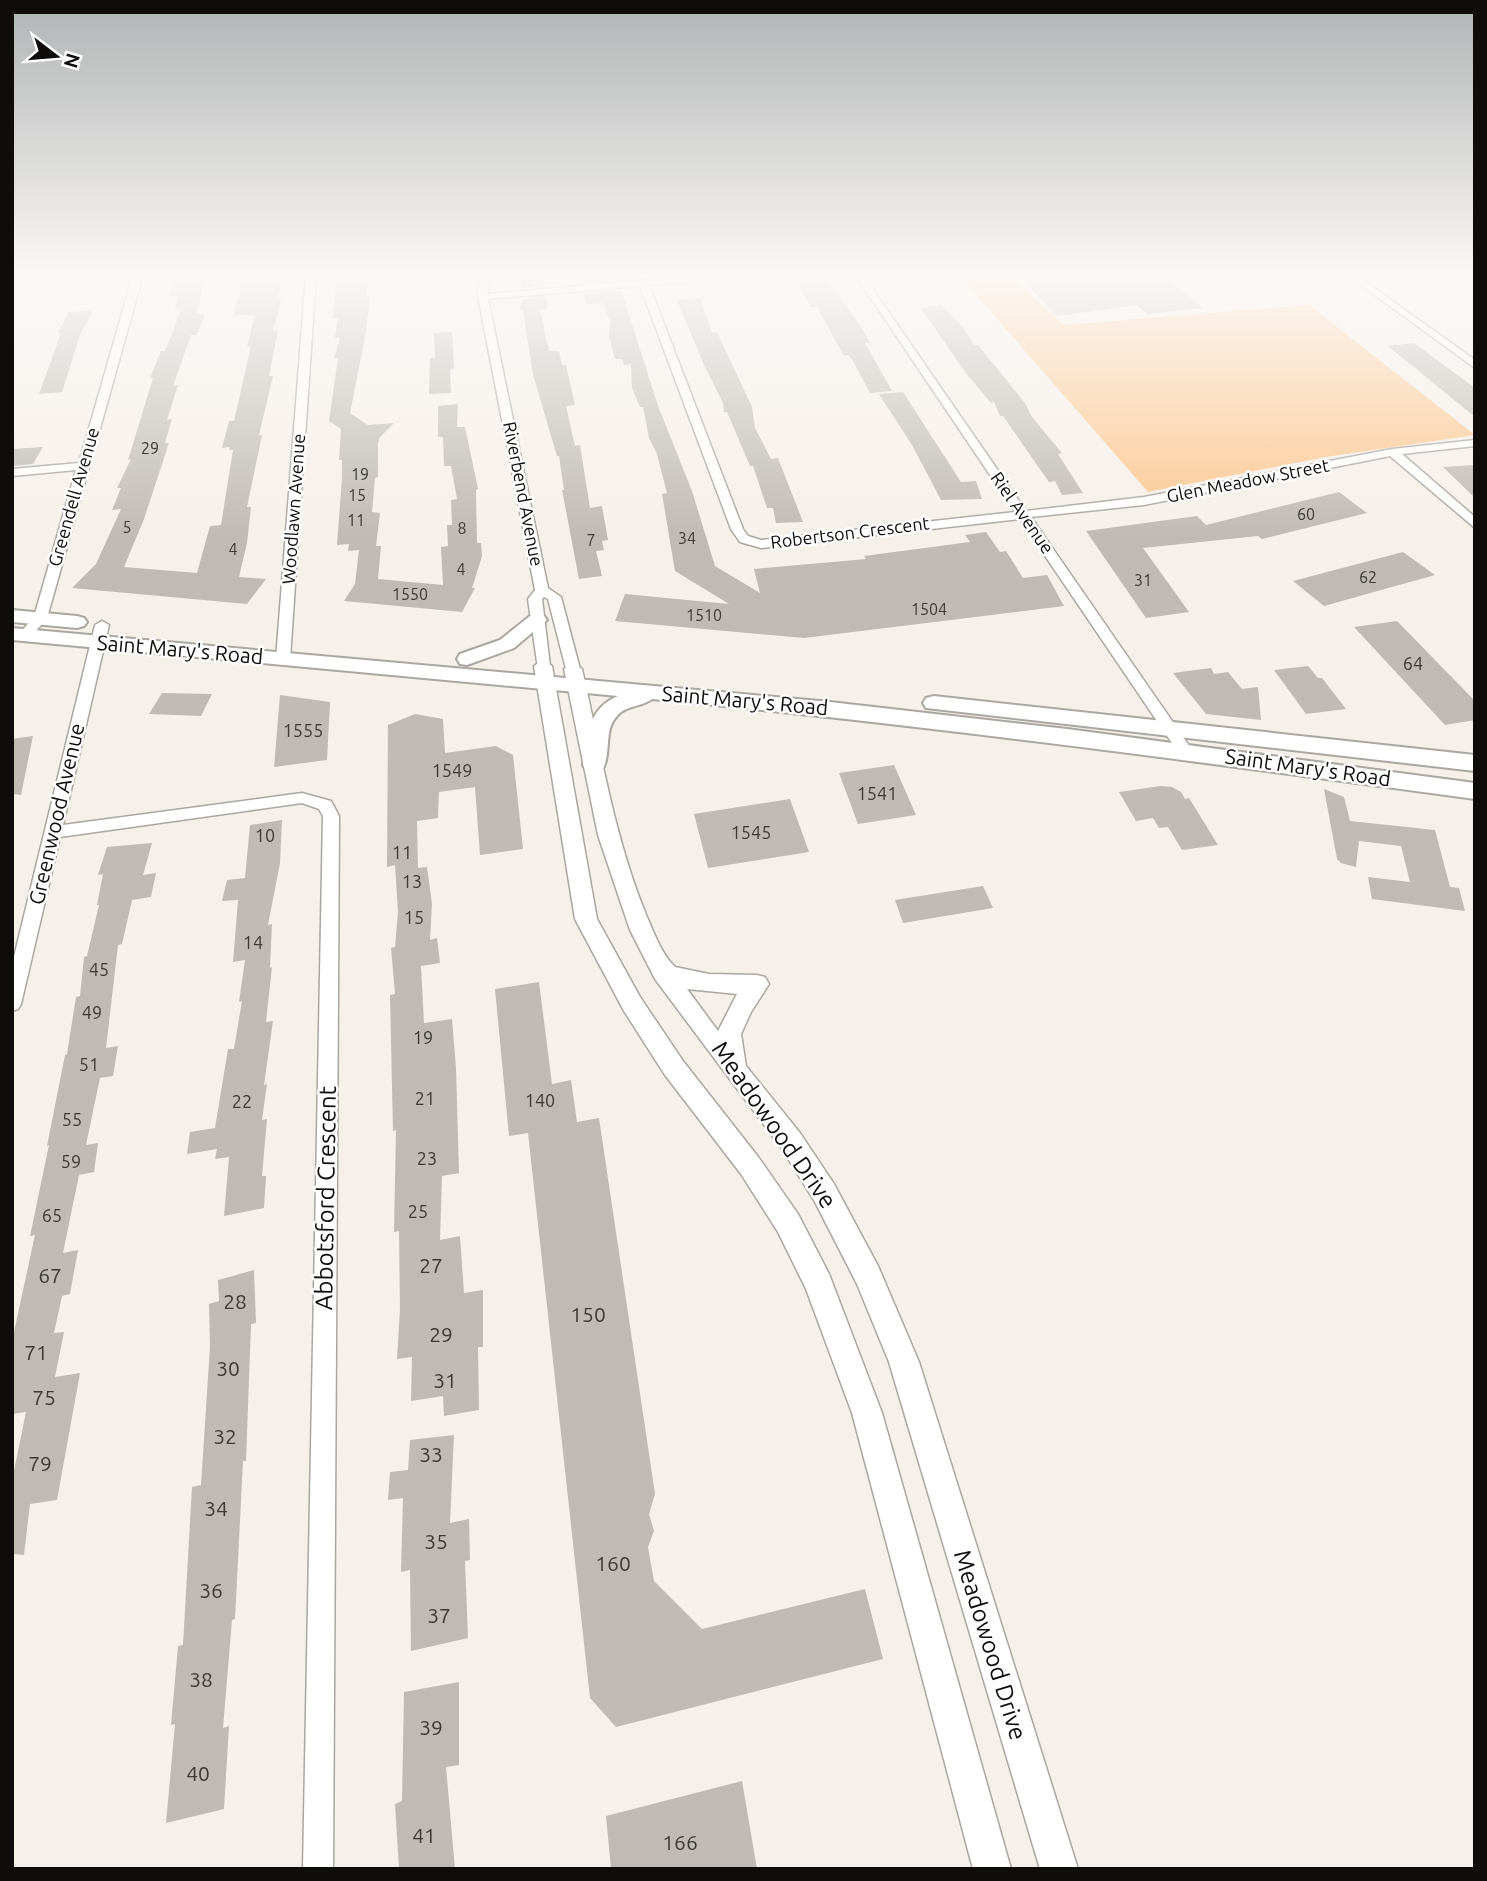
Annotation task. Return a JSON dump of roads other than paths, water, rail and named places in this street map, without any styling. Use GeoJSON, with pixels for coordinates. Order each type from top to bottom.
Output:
{"type":"FeatureCollection","features":[{"type":"Feature","properties":{"kind":"main road","name":"Saint Mary's Road"},"geometry":{"type":"LineString","coordinates":[[12,615],[40,618],[100,633]]}},
{"type":"Feature","properties":{"kind":"main road"},"geometry":{"type":"LineString","coordinates":[[467,659],[507,644],[537,620]]}},
{"type":"Feature","properties":{"kind":"main road","name":"Saint Mary's Road"},"geometry":{"type":"LineString","coordinates":[[19,635],[100,633],[575,678],[981,707],[1471,762]]}},
{"type":"Feature","properties":{"kind":"main road","name":"Saint Mary's Road"},"geometry":{"type":"LineString","coordinates":[[284,651],[467,659],[546,675]]}},
{"type":"Feature","properties":{"kind":"main road","name":"Saint Mary's Road"},"geometry":{"type":"LineString","coordinates":[[575,678],[664,694],[830,709],[1185,751],[1475,791]]}},
{"type":"Feature","properties":{"kind":"main road"},"geometry":{"type":"LineString","coordinates":[[594,765],[597,733],[604,715],[615,704],[632,698],[664,694]]}},
{"type":"Feature","properties":{"kind":"main road"},"geometry":{"type":"LineString","coordinates":[[1376,777],[1395,765],[1396,755]]}},
{"type":"Feature","properties":{"kind":"main road"},"geometry":{"type":"LineString","coordinates":[[1434,785],[1450,778],[1471,762]]}},
{"type":"Feature","properties":{"kind":"street","name":"Greendell Avenue"},"geometry":{"type":"LineString","coordinates":[[19,635],[40,618],[113,363]]}},
{"type":"Feature","properties":{"kind":"street","name":"Woodlawn Avenue"},"geometry":{"type":"LineString","coordinates":[[284,651],[305,363]]}},
{"type":"Feature","properties":{"kind":"street","name":"Riverbend Avenue"},"geometry":{"type":"LineString","coordinates":[[497,363],[541,590],[535,599],[546,675]]}},
{"type":"Feature","properties":{"kind":"street","name":"Robertson Crescent"},"geometry":{"type":"LineString","coordinates":[[674,363],[737,529],[744,539],[761,544],[1021,513]]}},
{"type":"Feature","properties":{"kind":"street","name":"Riel Avenue"},"geometry":{"type":"LineString","coordinates":[[919,363],[1185,751]]}},
{"type":"Feature","properties":{"kind":"street","name":"Glen Meadow Street"},"geometry":{"type":"LineString","coordinates":[[1021,513],[1144,501],[1392,452],[1475,443]]}},
{"type":"Feature","properties":{"kind":"street"},"geometry":{"type":"LineString","coordinates":[[1392,452],[1475,524]]}},
{"type":"Feature","properties":{"kind":"street"},"geometry":{"type":"LineString","coordinates":[[12,473],[84,466]]}},
{"type":"Feature","properties":{"kind":"street","name":"Riverbend Avenue"},"geometry":{"type":"LineString","coordinates":[[541,590],[554,597],[575,678]]}},
{"type":"Feature","properties":{"kind":"street","name":"Greenwood Avenue"},"geometry":{"type":"LineString","coordinates":[[12,1004],[100,633]]}},
{"type":"Feature","properties":{"kind":"street","name":"Meadowood Drive"},"geometry":{"type":"LineString","coordinates":[[546,675],[586,919],[632,1004],[674,1068],[750,1166],[788,1223],[819,1284],[867,1413],[992,1869]]}},
{"type":"Feature","properties":{"kind":"street","name":"Meadowood Drive"},"geometry":{"type":"LineString","coordinates":[[575,678],[621,882],[641,931],[663,973],[792,1142],[841,1219],[892,1332],[904,1362],[1059,1869]]}},
{"type":"Feature","properties":{"kind":"street","name":"Abbotsford Crescent"},"geometry":{"type":"LineString","coordinates":[[53,832],[302,798],[325,804],[331,816],[318,1869]]}},
{"type":"Feature","properties":{"kind":"street"},"geometry":{"type":"LineString","coordinates":[[663,973],[713,985],[757,984],[741,1007],[729,1034],[737,1071]]}}]}
